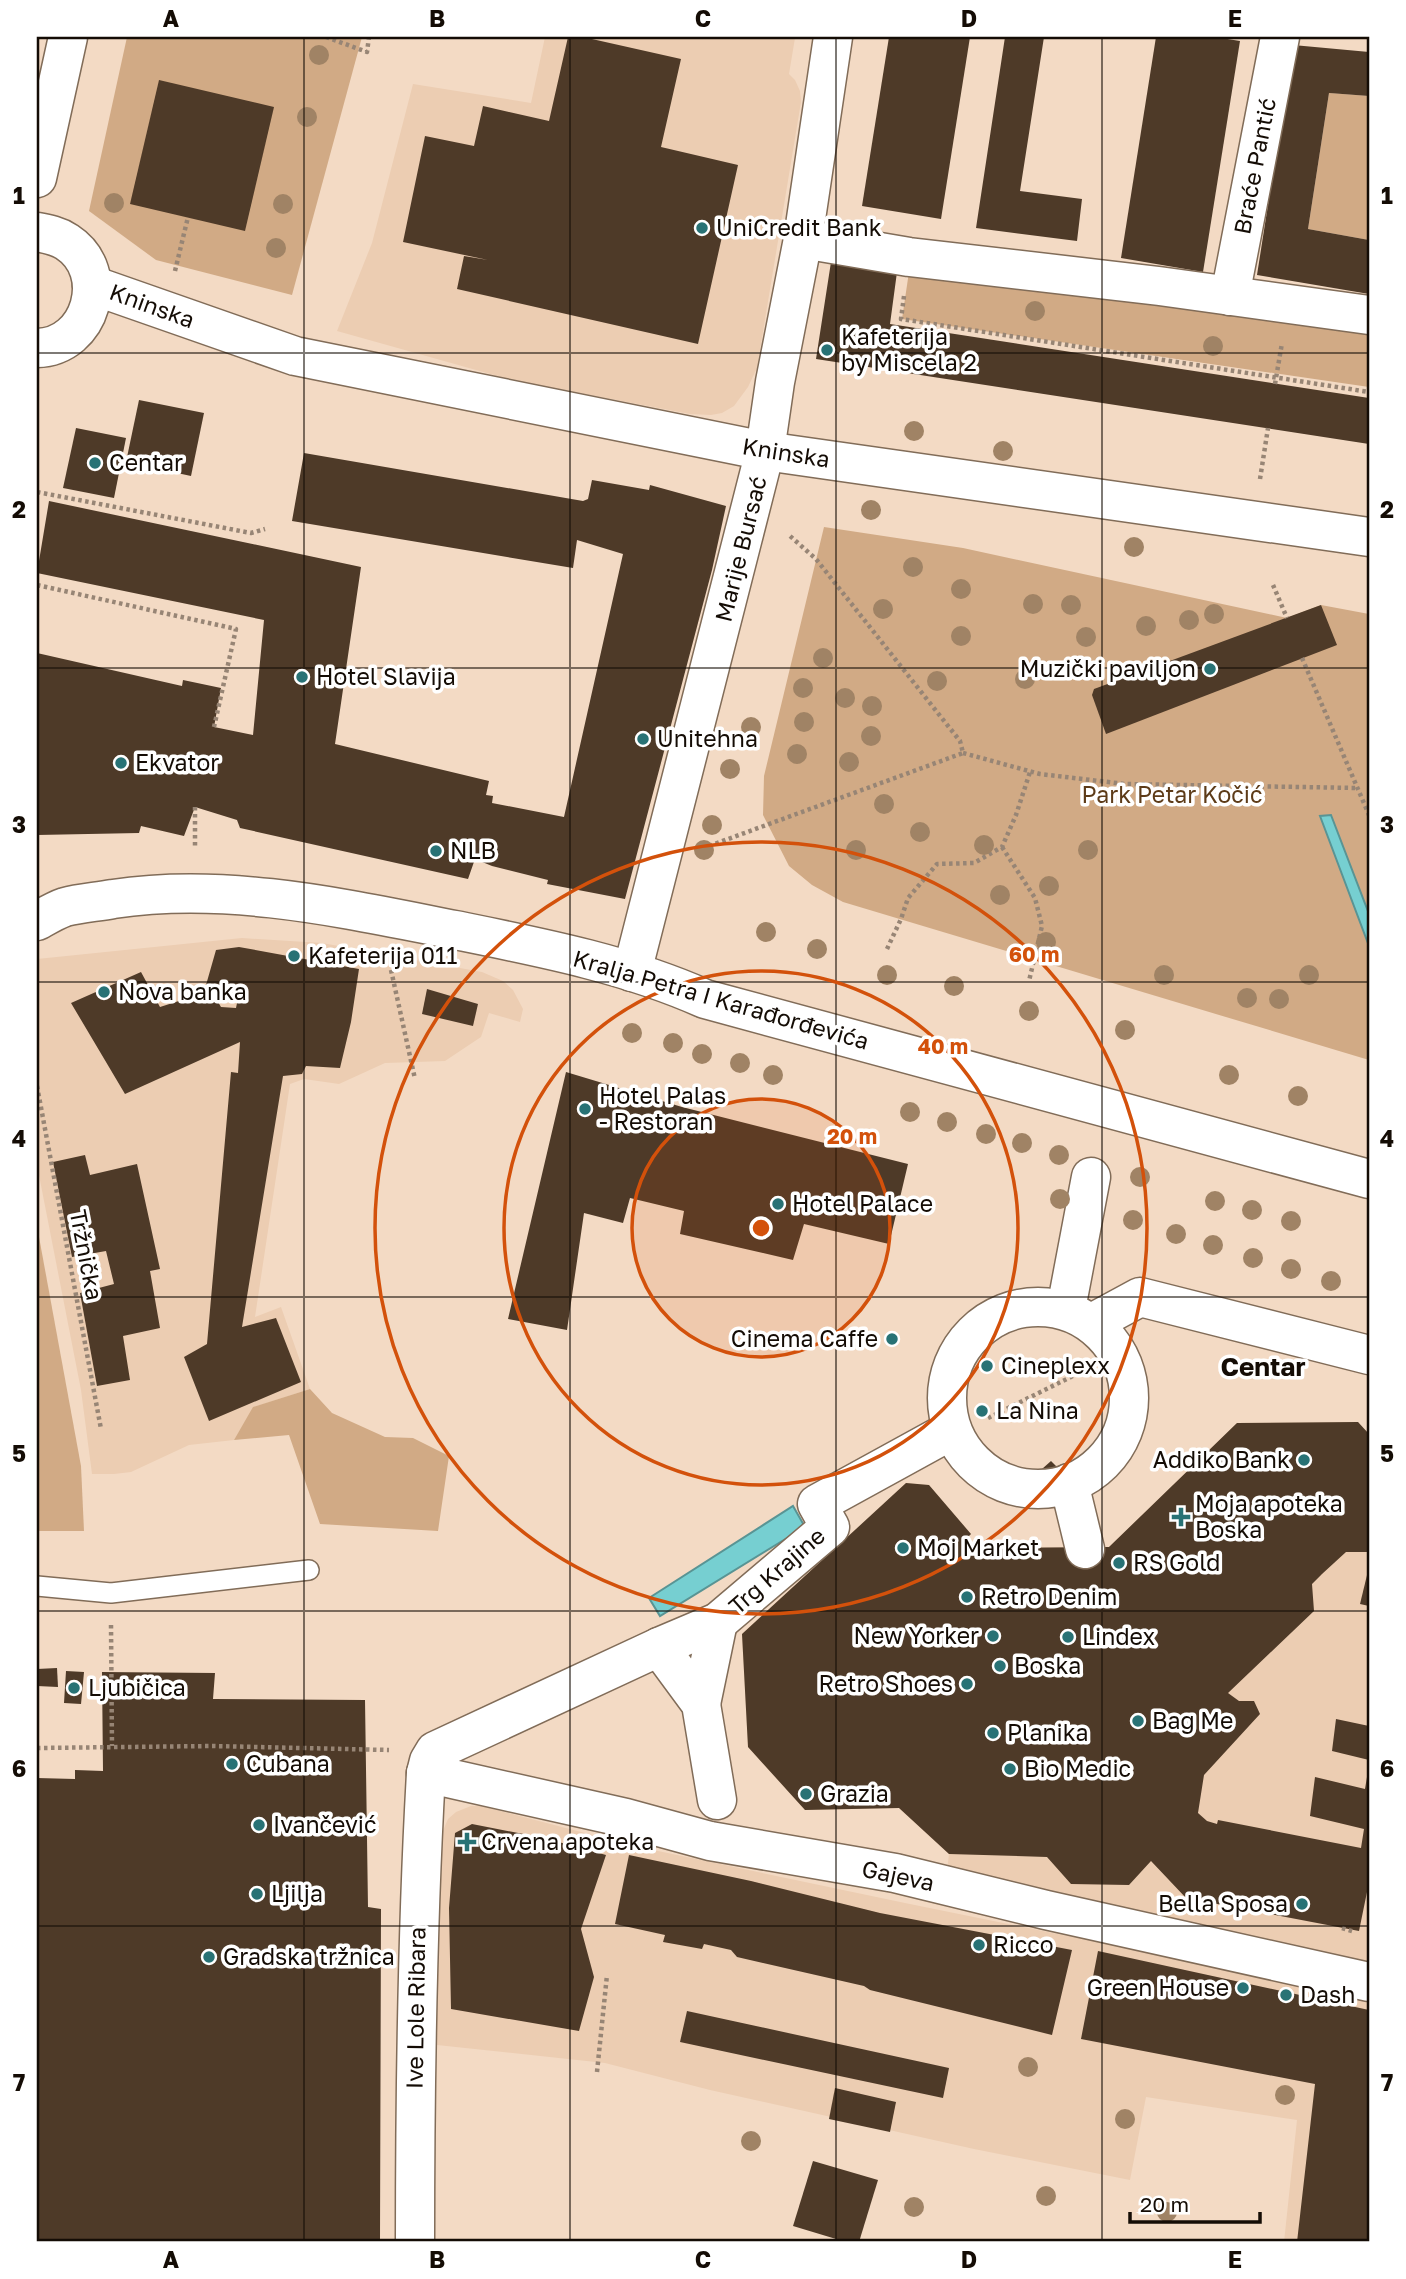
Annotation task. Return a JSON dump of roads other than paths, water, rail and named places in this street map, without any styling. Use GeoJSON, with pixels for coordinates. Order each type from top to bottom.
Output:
{"type":"FeatureCollection","features":[{"type":"Feature","properties":{"kind":"street"},"geometry":{"type":"LineString","coordinates":[[37,178],[68,37]]}},
{"type":"Feature","properties":{"kind":"street","name":"Marije Bursać"},"geometry":{"type":"LineString","coordinates":[[632,972],[765,451],[775,382],[803,239],[832,37]]}},
{"type":"Feature","properties":{"kind":"street","name":"Braće Pantić"},"geometry":{"type":"LineString","coordinates":[[1230,296],[1280,37]]}},
{"type":"Feature","properties":{"kind":"street"},"geometry":{"type":"LineString","coordinates":[[37,348],[61,343],[76,332],[89,301],[89,268],[80,254],[68,243],[42,228]]}},
{"type":"Feature","properties":{"kind":"street"},"geometry":{"type":"LineString","coordinates":[[803,239],[909,257],[1369,315]]}},
{"type":"Feature","properties":{"kind":"street","name":"Kninska"},"geometry":{"type":"LineString","coordinates":[[89,301],[211,328],[295,356],[765,451],[1369,537]]}},
{"type":"Feature","properties":{"kind":"street","name":"Kralja Petra I Karađorđevića"},"geometry":{"type":"LineString","coordinates":[[45,910],[148,894],[202,892],[250,895],[354,910],[500,939],[632,972],[705,999],[1369,1179]]}},
{"type":"Feature","properties":{"kind":"street"},"geometry":{"type":"LineString","coordinates":[[1079,1317],[1091,1177]]}},
{"type":"Feature","properties":{"kind":"street"},"geometry":{"type":"LineString","coordinates":[[1079,1317],[1140,1297],[1369,1355]]}},
{"type":"Feature","properties":{"kind":"street"},"geometry":{"type":"LineString","coordinates":[[1037,1306],[1079,1317],[1115,1346],[1128,1375],[1130,1406],[1122,1436],[1104,1462],[1078,1480],[1048,1490],[1018,1488],[990,1477],[967,1458],[955,1444],[950,1431],[947,1403],[950,1373],[963,1347],[982,1325],[1008,1311],[1037,1306]]}},
{"type":"Feature","properties":{"kind":"street","name":"Trg Krajine"},"geometry":{"type":"LineString","coordinates":[[430,1762],[659,1647],[718,1622],[830,1527],[817,1504],[950,1431]]}},
{"type":"Feature","properties":{"kind":"street"},"geometry":{"type":"LineString","coordinates":[[1069,1483],[1085,1549]]}},
{"type":"Feature","properties":{"kind":"street","name":"Trg Krajine"},"geometry":{"type":"LineString","coordinates":[[717,1800],[701,1704],[718,1622]]}},
{"type":"Feature","properties":{"kind":"street","name":"Trg Krajine"},"geometry":{"type":"LineString","coordinates":[[659,1647],[701,1704]]}},
{"type":"Feature","properties":{"kind":"street","name":"Gajeva"},"geometry":{"type":"LineString","coordinates":[[430,1762],[710,1842],[895,1873],[1046,1910],[1369,1982]]}},
{"type":"Feature","properties":{"kind":"street","name":"Ive Lole Ribara"},"geometry":{"type":"LineString","coordinates":[[415,2242],[419,1899],[430,1762]]}},
{"type":"Feature","properties":{"kind":"lane"},"geometry":{"type":"LineString","coordinates":[[37,1586],[111,1593],[309,1570]]}},
{"type":"Feature","properties":{"kind":"water"},"geometry":{"type":"Polygon","coordinates":[[[1331,815],[1369,914],[1369,946],[1320,816],[1331,815]]]}},
{"type":"Feature","properties":{"kind":"water"},"geometry":{"type":"Polygon","coordinates":[[[793,1506],[805,1527],[660,1616],[649,1598],[793,1506]]]}},
{"type":"Feature","properties":{"kind":"place","name":"UniCredit Bank"},"geometry":{"type":"Point","coordinates":[702,228]}},
{"type":"Feature","properties":{"kind":"place","name":"Kafeterija by Miscela 2"},"geometry":{"type":"Point","coordinates":[827,350]}},
{"type":"Feature","properties":{"kind":"place","name":"Centar"},"geometry":{"type":"Point","coordinates":[95,463]}},
{"type":"Feature","properties":{"kind":"place","name":"Muzički paviljon"},"geometry":{"type":"Point","coordinates":[1210,669]}},
{"type":"Feature","properties":{"kind":"place","name":"Hotel Slavija"},"geometry":{"type":"Point","coordinates":[302,677]}},
{"type":"Feature","properties":{"kind":"place","name":"Unitehna"},"geometry":{"type":"Point","coordinates":[643,739]}},
{"type":"Feature","properties":{"kind":"place","name":"Ekvator"},"geometry":{"type":"Point","coordinates":[121,763]}},
{"type":"Feature","properties":{"kind":"place","name":"NLB"},"geometry":{"type":"Point","coordinates":[436,851]}},
{"type":"Feature","properties":{"kind":"place","name":"Kafeterija 011"},"geometry":{"type":"Point","coordinates":[294,956]}},
{"type":"Feature","properties":{"kind":"place","name":"Nova banka"},"geometry":{"type":"Point","coordinates":[104,992]}},
{"type":"Feature","properties":{"kind":"place","name":"Hotel Palas - Restoran"},"geometry":{"type":"Point","coordinates":[585,1109]}},
{"type":"Feature","properties":{"kind":"place","name":"Hotel Palace"},"geometry":{"type":"Point","coordinates":[778,1204]}},
{"type":"Feature","properties":{"kind":"place","name":"Cinema Caffe"},"geometry":{"type":"Point","coordinates":[892,1339]}},
{"type":"Feature","properties":{"kind":"place","name":"Cineplexx"},"geometry":{"type":"Point","coordinates":[987,1366]}},
{"type":"Feature","properties":{"kind":"place","name":"La Nina"},"geometry":{"type":"Point","coordinates":[982,1411]}},
{"type":"Feature","properties":{"kind":"place","name":"Addiko Bank"},"geometry":{"type":"Point","coordinates":[1304,1460]}},
{"type":"Feature","properties":{"kind":"place","name":"Moja apoteka Boska"},"geometry":{"type":"Point","coordinates":[1181,1517]}},
{"type":"Feature","properties":{"kind":"place","name":"Moj Market"},"geometry":{"type":"Point","coordinates":[903,1548]}},
{"type":"Feature","properties":{"kind":"place","name":"RS Gold"},"geometry":{"type":"Point","coordinates":[1119,1563]}},
{"type":"Feature","properties":{"kind":"place","name":"Retro Denim"},"geometry":{"type":"Point","coordinates":[967,1597]}},
{"type":"Feature","properties":{"kind":"place","name":"New Yorker"},"geometry":{"type":"Point","coordinates":[993,1636]}},
{"type":"Feature","properties":{"kind":"place","name":"Lindex"},"geometry":{"type":"Point","coordinates":[1068,1637]}},
{"type":"Feature","properties":{"kind":"place","name":"Boska"},"geometry":{"type":"Point","coordinates":[1000,1666]}},
{"type":"Feature","properties":{"kind":"place","name":"Retro Shoes"},"geometry":{"type":"Point","coordinates":[967,1684]}},
{"type":"Feature","properties":{"kind":"place","name":"Ljubičica"},"geometry":{"type":"Point","coordinates":[74,1688]}},
{"type":"Feature","properties":{"kind":"place","name":"Bag Me"},"geometry":{"type":"Point","coordinates":[1138,1721]}},
{"type":"Feature","properties":{"kind":"place","name":"Planika"},"geometry":{"type":"Point","coordinates":[993,1733]}},
{"type":"Feature","properties":{"kind":"place","name":"Cubana"},"geometry":{"type":"Point","coordinates":[232,1764]}},
{"type":"Feature","properties":{"kind":"place","name":"Bio Medic"},"geometry":{"type":"Point","coordinates":[1010,1769]}},
{"type":"Feature","properties":{"kind":"place","name":"Grazia"},"geometry":{"type":"Point","coordinates":[806,1794]}},
{"type":"Feature","properties":{"kind":"place","name":"Ivančević"},"geometry":{"type":"Point","coordinates":[259,1825]}},
{"type":"Feature","properties":{"kind":"place","name":"Crvena apoteka"},"geometry":{"type":"Point","coordinates":[467,1842]}},
{"type":"Feature","properties":{"kind":"place","name":"Ljilja"},"geometry":{"type":"Point","coordinates":[257,1894]}},
{"type":"Feature","properties":{"kind":"place","name":"Bella Sposa"},"geometry":{"type":"Point","coordinates":[1302,1904]}},
{"type":"Feature","properties":{"kind":"place","name":"Ricco"},"geometry":{"type":"Point","coordinates":[979,1945]}},
{"type":"Feature","properties":{"kind":"place","name":"Gradska tržnica"},"geometry":{"type":"Point","coordinates":[209,1957]}},
{"type":"Feature","properties":{"kind":"place","name":"Green House"},"geometry":{"type":"Point","coordinates":[1243,1988]}},
{"type":"Feature","properties":{"kind":"place","name":"Dash"},"geometry":{"type":"Point","coordinates":[1286,1995]}},
{"type":"Feature","properties":{"kind":"district","name":"Centar"},"geometry":{"type":"Point","coordinates":[1263,1367]}},
{"type":"Feature","properties":{"kind":"park label","name":"Park Petar Kočić"},"geometry":{"type":"Point","coordinates":[1172,795]}}]}
